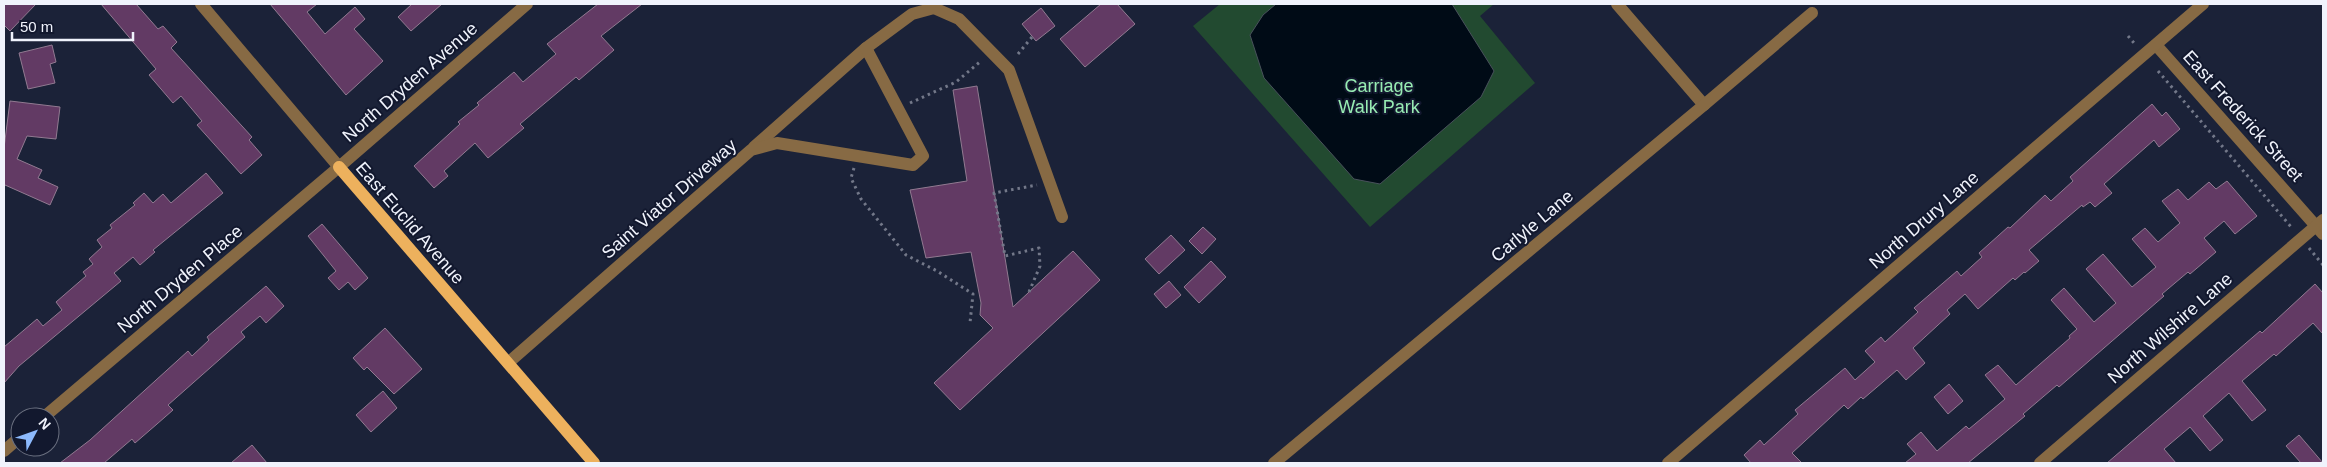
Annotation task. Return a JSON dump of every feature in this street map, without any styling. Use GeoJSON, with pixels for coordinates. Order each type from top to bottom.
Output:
{"type":"FeatureCollection","features":[{"type":"Feature","properties":{"kind":"main road","name":"East Euclid Avenue"},"geometry":{"type":"LineString","coordinates":[[339,167],[594,463]]}},
{"type":"Feature","properties":{"kind":"street","name":"East Euclid Avenue"},"geometry":{"type":"LineString","coordinates":[[201,4],[339,167]]}},
{"type":"Feature","properties":{"kind":"street","name":"North Dryden Avenue"},"geometry":{"type":"LineString","coordinates":[[339,167],[527,4]]}},
{"type":"Feature","properties":{"kind":"street"},"geometry":{"type":"LineString","coordinates":[[1617,4],[1704,105]]}},
{"type":"Feature","properties":{"kind":"street","name":"North Drury Lane"},"geometry":{"type":"LineString","coordinates":[[1668,463],[2203,4]]}},
{"type":"Feature","properties":{"kind":"street"},"geometry":{"type":"LineString","coordinates":[[751,150],[866,48],[912,14],[934,8],[958,20],[1009,70],[1062,217]]}},
{"type":"Feature","properties":{"kind":"street","name":"Carlyle Lane"},"geometry":{"type":"LineString","coordinates":[[1274,463],[1812,13]]}},
{"type":"Feature","properties":{"kind":"street","name":"East Frederick Street"},"geometry":{"type":"LineString","coordinates":[[2156,45],[2321,227]]}},
{"type":"Feature","properties":{"kind":"street"},"geometry":{"type":"LineString","coordinates":[[866,48],[898,109]]}},
{"type":"Feature","properties":{"kind":"street","name":"Saint Viator Driveway"},"geometry":{"type":"LineString","coordinates":[[508,363],[751,150],[777,143],[913,165],[923,156],[898,109]]}},
{"type":"Feature","properties":{"kind":"street","name":"North Dryden Place"},"geometry":{"type":"LineString","coordinates":[[56,407],[339,167]]}},
{"type":"Feature","properties":{"kind":"street","name":"North Wilshire Lane"},"geometry":{"type":"LineString","coordinates":[[2040,463],[2321,227]]}},
{"type":"Feature","properties":{"kind":"path"},"geometry":{"type":"LineString","coordinates":[[2128,36],[2134,43]]}},
{"type":"Feature","properties":{"kind":"path"},"geometry":{"type":"LineString","coordinates":[[1018,54],[1032,37]]}},
{"type":"Feature","properties":{"kind":"path"},"geometry":{"type":"LineString","coordinates":[[898,109],[956,82],[991,52]]}},
{"type":"Feature","properties":{"kind":"path"},"geometry":{"type":"LineString","coordinates":[[2156,68],[2292,228]]}},
{"type":"Feature","properties":{"kind":"path"},"geometry":{"type":"LineString","coordinates":[[858,156],[850,178],[861,199],[906,255],[937,271],[973,294],[970,323]]}},
{"type":"Feature","properties":{"kind":"path"},"geometry":{"type":"LineString","coordinates":[[1029,292],[1040,266],[1039,248],[1005,256],[994,193],[1050,183]]}},
{"type":"Feature","properties":{"kind":"path"},"geometry":{"type":"LineString","coordinates":[[2307,246],[2323,265]]}},
{"type":"Feature","properties":{"kind":"green space","name":"Carriage Walk Park"},"geometry":{"type":"Polygon","coordinates":[[[1220,4],[1494,4],[1480,16],[1535,83],[1370,227],[1193,26],[1220,4]]]}},
{"type":"Feature","properties":{"kind":"shaded area","name":"Carriage Walk Park"},"geometry":{"type":"Polygon","coordinates":[[[1276,4],[1452,4],[1494,71],[1481,97],[1380,184],[1354,179],[1264,78],[1250,35],[1263,15],[1276,4]]]}},
{"type":"Feature","properties":{"kind":"building"},"geometry":{"type":"Polygon","coordinates":[[[4,4],[36,4],[10,31],[4,25],[4,4]]]}},
{"type":"Feature","properties":{"kind":"building"},"geometry":{"type":"Polygon","coordinates":[[[101,4],[136,4],[158,29],[163,26],[177,42],[171,48],[252,137],[249,140],[262,155],[241,174],[197,125],[202,121],[181,96],[173,103],[149,75],[156,69],[101,4]]]}},
{"type":"Feature","properties":{"kind":"building"},"geometry":{"type":"Polygon","coordinates":[[[270,4],[317,4],[307,12],[325,34],[355,7],[365,19],[354,29],[383,61],[346,95],[270,4]]]}},
{"type":"Feature","properties":{"kind":"building"},"geometry":{"type":"Polygon","coordinates":[[[412,4],[442,4],[411,31],[398,17],[412,4]]]}},
{"type":"Feature","properties":{"kind":"building"},"geometry":{"type":"Polygon","coordinates":[[[598,4],[642,4],[601,36],[614,50],[579,80],[576,77],[520,124],[524,128],[488,158],[475,143],[444,171],[448,176],[434,188],[414,166],[460,124],[458,122],[479,105],[477,103],[514,72],[523,82],[556,54],[547,44],[598,4]]]}},
{"type":"Feature","properties":{"kind":"building"},"geometry":{"type":"Polygon","coordinates":[[[1101,4],[1117,4],[1135,24],[1085,67],[1060,39],[1101,4]]]}},
{"type":"Feature","properties":{"kind":"building"},"geometry":{"type":"Polygon","coordinates":[[[1041,8],[1055,26],[1036,41],[1022,24],[1041,8]]]}},
{"type":"Feature","properties":{"kind":"building"},"geometry":{"type":"Polygon","coordinates":[[[52,45],[56,62],[50,64],[55,83],[28,89],[19,53],[52,45]]]}},
{"type":"Feature","properties":{"kind":"building"},"geometry":{"type":"Polygon","coordinates":[[[977,86],[1013,307],[1073,251],[1100,280],[960,410],[934,383],[993,328],[980,315],[981,303],[971,252],[926,258],[910,190],[967,181],[953,90],[977,86]]]}},
{"type":"Feature","properties":{"kind":"building"},"geometry":{"type":"Polygon","coordinates":[[[10,101],[60,107],[56,139],[27,136],[17,159],[42,170],[38,178],[58,187],[50,205],[5,185],[4,188],[4,148],[10,101]]]}},
{"type":"Feature","properties":{"kind":"building"},"geometry":{"type":"Polygon","coordinates":[[[2152,104],[2162,116],[2166,112],[2180,129],[2159,147],[2154,140],[2104,184],[2112,193],[2095,207],[2090,202],[2083,207],[2082,205],[2029,250],[2039,261],[2015,280],[2013,278],[1978,309],[1965,294],[1947,310],[1950,314],[1913,348],[1925,363],[1906,380],[1897,370],[1863,399],[1861,397],[1848,409],[1844,405],[1792,453],[1802,463],[1751,463],[1744,455],[1760,440],[1764,445],[1798,414],[1795,410],[1845,368],[1855,380],[1875,362],[1865,351],[1881,337],[1885,342],[1918,312],[1914,308],[1957,271],[1961,276],[1982,257],[1979,253],[2008,227],[2010,228],[2045,195],[2051,201],[2073,181],[2070,177],[2152,104]]]}},
{"type":"Feature","properties":{"kind":"building"},"geometry":{"type":"Polygon","coordinates":[[[206,173],[223,193],[153,250],[155,252],[140,265],[133,257],[114,273],[121,281],[19,366],[4,383],[4,347],[37,319],[43,326],[62,310],[56,302],[86,276],[83,272],[93,264],[89,259],[102,247],[97,240],[112,228],[110,225],[135,205],[133,203],[144,193],[153,203],[163,194],[171,203],[206,173]]]}},
{"type":"Feature","properties":{"kind":"building"},"geometry":{"type":"Polygon","coordinates":[[[2227,181],[2257,216],[2235,234],[2224,221],[2204,238],[2216,252],[2162,294],[2164,296],[2059,387],[2057,385],[2023,414],[2025,416],[1968,463],[1905,463],[1916,454],[1907,444],[1921,432],[1937,451],[1966,426],[1969,429],[2005,399],[1985,375],[1998,365],[2016,385],[2070,338],[2069,336],[2077,329],[2051,300],[2064,288],[2094,322],[2116,303],[2086,269],[2103,254],[2132,287],[2156,267],[2132,239],[2145,228],[2158,242],[2180,223],[2162,201],[2178,189],[2188,200],[2209,182],[2216,189],[2227,181]]]}},
{"type":"Feature","properties":{"kind":"building"},"geometry":{"type":"Polygon","coordinates":[[[322,224],[368,278],[355,290],[348,282],[339,290],[328,278],[336,271],[308,236],[322,224]]]}},
{"type":"Feature","properties":{"kind":"building"},"geometry":{"type":"Polygon","coordinates":[[[1203,227],[1216,239],[1202,254],[1189,241],[1203,227]]]}},
{"type":"Feature","properties":{"kind":"building"},"geometry":{"type":"Polygon","coordinates":[[[1171,235],[1185,250],[1159,274],[1145,259],[1171,235]]]}},
{"type":"Feature","properties":{"kind":"building"},"geometry":{"type":"Polygon","coordinates":[[[1211,261],[1226,277],[1199,303],[1184,287],[1211,261]]]}},
{"type":"Feature","properties":{"kind":"building"},"geometry":{"type":"Polygon","coordinates":[[[1169,281],[1181,295],[1166,308],[1154,294],[1169,281]]]}},
{"type":"Feature","properties":{"kind":"building"},"geometry":{"type":"Polygon","coordinates":[[[2315,284],[2323,293],[2323,334],[2313,323],[2276,356],[2274,354],[2242,381],[2266,410],[2252,421],[2229,393],[2203,416],[2223,440],[2210,451],[2190,427],[2164,449],[2176,463],[2107,463],[2260,331],[2262,333],[2315,284]]]}},
{"type":"Feature","properties":{"kind":"building"},"geometry":{"type":"Polygon","coordinates":[[[266,286],[284,306],[266,323],[260,316],[241,332],[245,337],[168,405],[173,410],[135,443],[132,439],[104,463],[60,463],[90,440],[188,351],[192,356],[209,340],[207,337],[266,286]]]}},
{"type":"Feature","properties":{"kind":"building"},"geometry":{"type":"Polygon","coordinates":[[[385,328],[422,369],[394,394],[367,367],[364,370],[353,358],[385,328]]]}},
{"type":"Feature","properties":{"kind":"building"},"geometry":{"type":"Polygon","coordinates":[[[1949,384],[1963,401],[1948,414],[1934,397],[1949,384]]]}},
{"type":"Feature","properties":{"kind":"building"},"geometry":{"type":"Polygon","coordinates":[[[383,391],[397,408],[371,432],[356,415],[383,391]]]}},
{"type":"Feature","properties":{"kind":"building"},"geometry":{"type":"Polygon","coordinates":[[[2299,435],[2323,463],[2301,463],[2286,446],[2299,435]]]}},
{"type":"Feature","properties":{"kind":"building"},"geometry":{"type":"Polygon","coordinates":[[[252,445],[267,463],[231,463],[239,456],[252,445]]]}}]}
